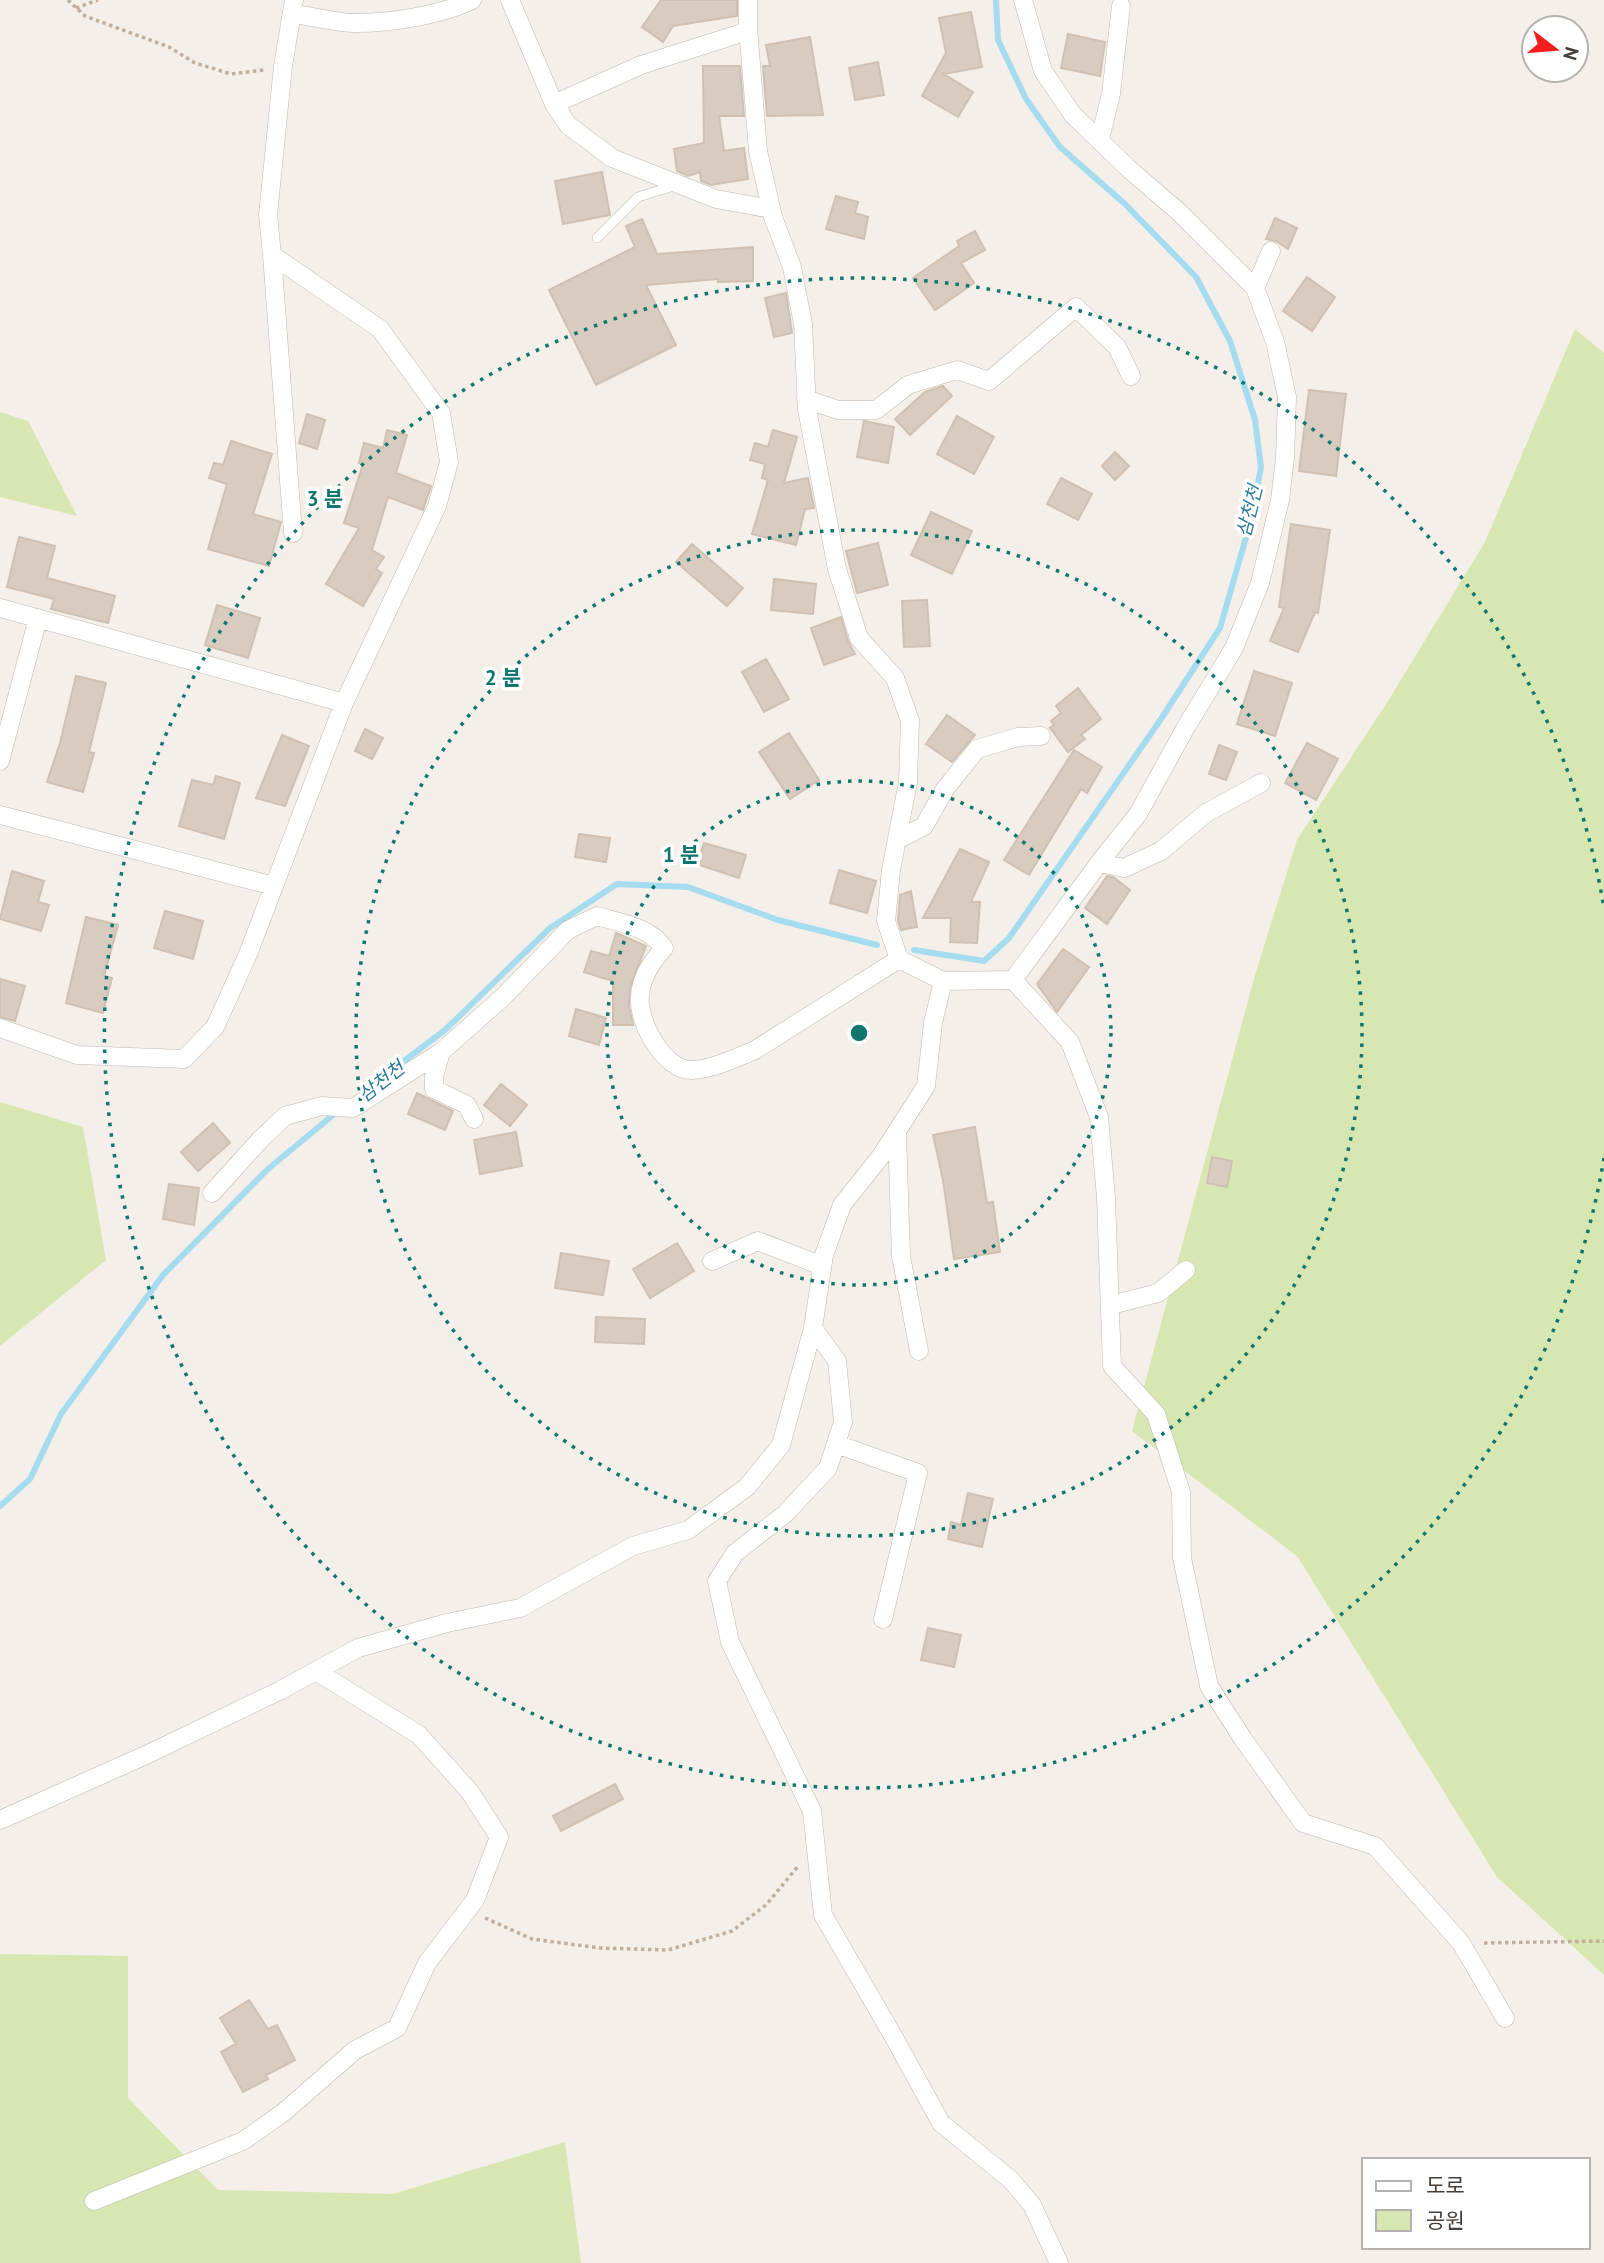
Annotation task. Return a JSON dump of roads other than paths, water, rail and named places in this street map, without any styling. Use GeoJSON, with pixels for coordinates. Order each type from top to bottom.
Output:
{"type":"FeatureCollection","features":[{"type":"Feature","properties":{"kind":"street"},"geometry":{"type":"LineString","coordinates":[[293,534],[268,215],[283,66],[293,7],[355,23],[403,18],[456,8],[472,0]]}},
{"type":"Feature","properties":{"kind":"street"},"geometry":{"type":"LineString","coordinates":[[510,0],[555,104],[568,125],[612,158],[716,199],[771,209]]}},
{"type":"Feature","properties":{"kind":"street"},"geometry":{"type":"LineString","coordinates":[[748,0],[758,151],[771,209],[792,267],[801,312],[807,399],[837,569],[859,639],[895,678],[910,721],[908,782],[891,870],[887,921],[899,959],[943,981],[1013,980],[1069,1042],[1099,1117],[1106,1198],[1112,1366],[1156,1414],[1181,1492],[1182,1558],[1209,1686],[1242,1739],[1303,1823],[1375,1846],[1461,1943],[1505,2018]]}},
{"type":"Feature","properties":{"kind":"street"},"geometry":{"type":"LineString","coordinates":[[1013,980],[1138,814],[1234,648],[1260,583],[1280,500],[1285,458],[1287,397],[1275,342],[1255,288],[1180,213],[1073,115],[1043,71],[1023,0]]}},
{"type":"Feature","properties":{"kind":"street"},"geometry":{"type":"LineString","coordinates":[[1100,139],[1111,94],[1121,6]]}},
{"type":"Feature","properties":{"kind":"street"},"geometry":{"type":"LineString","coordinates":[[555,104],[641,65],[748,31]]}},
{"type":"Feature","properties":{"kind":"street"},"geometry":{"type":"LineString","coordinates":[[1255,288],[1271,251]]}},
{"type":"Feature","properties":{"kind":"street"},"geometry":{"type":"LineString","coordinates":[[0,1028],[77,1055],[184,1059],[215,1027],[248,954],[344,703],[437,506],[449,462],[441,413],[380,330],[272,255]]}},
{"type":"Feature","properties":{"kind":"street"},"geometry":{"type":"LineString","coordinates":[[807,399],[838,410],[876,410],[908,385],[957,370],[989,381],[1076,307],[1117,346],[1131,376]]}},
{"type":"Feature","properties":{"kind":"street"},"geometry":{"type":"LineString","coordinates":[[0,608],[344,703]]}},
{"type":"Feature","properties":{"kind":"street"},"geometry":{"type":"LineString","coordinates":[[0,761],[38,618]]}},
{"type":"Feature","properties":{"kind":"street"},"geometry":{"type":"LineString","coordinates":[[897,840],[924,826],[945,789],[977,749],[1018,737],[1041,736]]}},
{"type":"Feature","properties":{"kind":"street"},"geometry":{"type":"LineString","coordinates":[[1099,863],[1124,868],[1161,851],[1206,813],[1261,783]]}},
{"type":"Feature","properties":{"kind":"street"},"geometry":{"type":"LineString","coordinates":[[0,815],[274,886]]}},
{"type":"Feature","properties":{"kind":"street"},"geometry":{"type":"LineString","coordinates":[[212,1193],[285,1116],[325,1106],[353,1108],[441,1052],[502,998],[568,930],[597,916],[657,937],[664,948],[651,962],[640,995],[640,1015],[656,1045],[675,1065],[691,1070],[729,1061],[755,1050],[899,959]]}},
{"type":"Feature","properties":{"kind":"street"},"geometry":{"type":"LineString","coordinates":[[0,1820],[146,1755],[279,1691],[358,1648],[447,1622],[520,1608],[633,1546],[688,1530],[747,1487],[781,1445],[813,1328],[822,1266],[842,1205],[881,1156],[926,1086],[933,1023],[943,981]]}},
{"type":"Feature","properties":{"kind":"street"},"geometry":{"type":"LineString","coordinates":[[441,1052],[434,1076],[434,1089],[467,1105],[474,1119]]}},
{"type":"Feature","properties":{"kind":"street"},"geometry":{"type":"LineString","coordinates":[[897,1132],[901,1256],[919,1351]]}},
{"type":"Feature","properties":{"kind":"street"},"geometry":{"type":"LineString","coordinates":[[712,1261],[758,1241],[822,1266]]}},
{"type":"Feature","properties":{"kind":"street"},"geometry":{"type":"LineString","coordinates":[[1111,1305],[1158,1293],[1186,1270]]}},
{"type":"Feature","properties":{"kind":"street"},"geometry":{"type":"LineString","coordinates":[[813,1328],[837,1361],[843,1422],[828,1468],[785,1514],[735,1553],[717,1581],[730,1642],[812,1811],[823,1914],[941,2123],[1018,2188],[1032,2205],[1059,2263]]}},
{"type":"Feature","properties":{"kind":"street"},"geometry":{"type":"LineString","coordinates":[[835,1444],[918,1473],[883,1619]]}},
{"type":"Feature","properties":{"kind":"street"},"geometry":{"type":"LineString","coordinates":[[94,2201],[243,2141],[284,2112],[355,2050],[397,2028],[427,1964],[475,1900],[499,1837],[470,1792],[419,1735],[316,1671]]}},
{"type":"Feature","properties":{"kind":"lane"},"geometry":{"type":"LineString","coordinates":[[597,238],[638,197],[679,184]]}},
{"type":"Feature","properties":{"kind":"waterway","name":"삼천천"},"geometry":{"type":"LineString","coordinates":[[914,950],[984,961],[1009,938],[1159,722],[1220,628],[1251,520],[1261,467],[1255,420],[1230,341],[1196,277],[1125,204],[1060,147],[1026,99],[998,40],[996,0]]}},
{"type":"Feature","properties":{"kind":"waterway","name":"삼천천"},"geometry":{"type":"LineString","coordinates":[[367,1089],[445,1030],[550,928],[617,884],[688,887],[778,920],[877,945]]}},
{"type":"Feature","properties":{"kind":"waterway","name":"삼천천"},"geometry":{"type":"LineString","coordinates":[[0,1506],[30,1479],[61,1414],[163,1275],[268,1169],[339,1110]]}}]}
